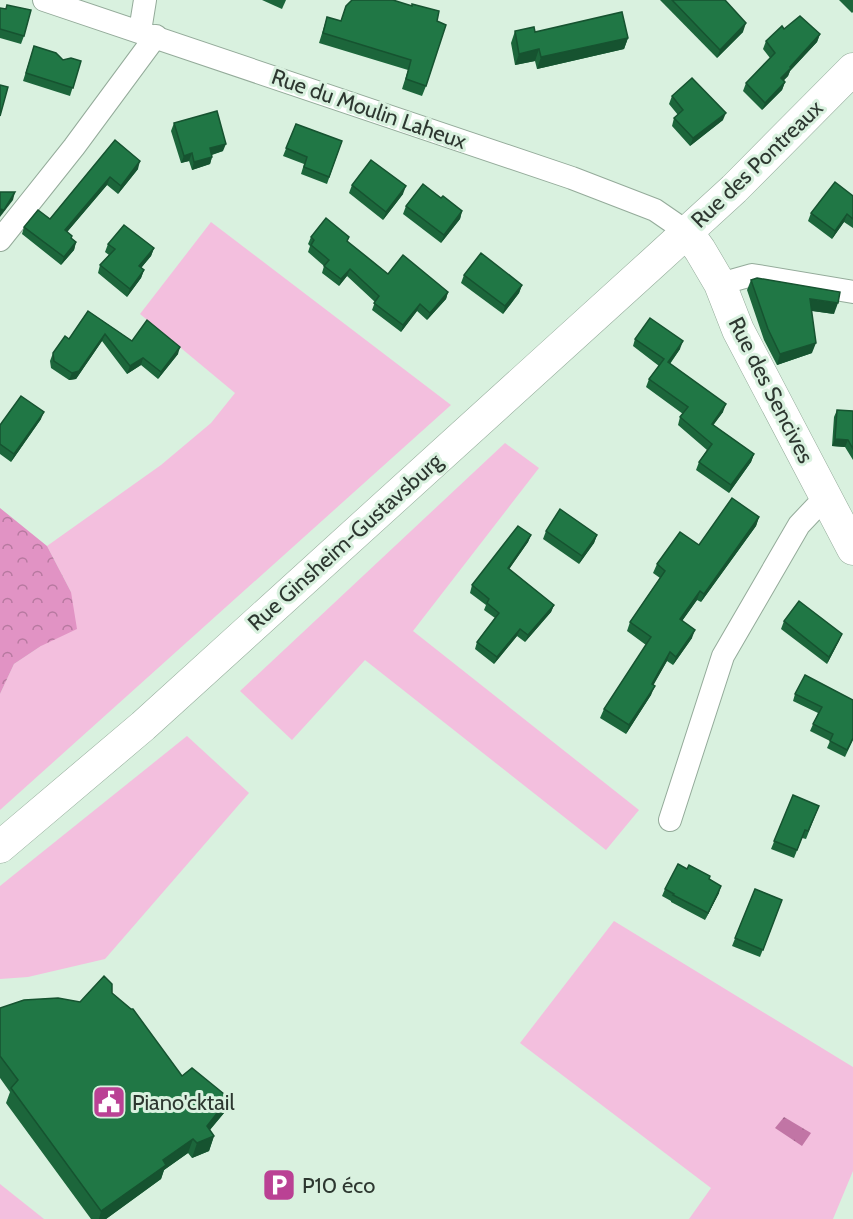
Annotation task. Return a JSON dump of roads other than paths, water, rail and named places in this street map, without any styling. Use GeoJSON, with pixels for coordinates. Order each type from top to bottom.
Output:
{"type":"FeatureCollection","features":[{"type":"Feature","properties":{"kind":"street","name":"Rue du Moulin Laheux"},"geometry":{"type":"LineString","coordinates":[[44,0],[572,178],[655,210],[687,232]]}},
{"type":"Feature","properties":{"kind":"street"},"geometry":{"type":"LineString","coordinates":[[0,240],[74,147],[148,34],[145,0]]}},
{"type":"Feature","properties":{"kind":"street","name":"Rue des Pontreaux"},"geometry":{"type":"LineString","coordinates":[[687,232],[734,189],[853,69]]}},
{"type":"Feature","properties":{"kind":"street","name":"Rue des Sencives"},"geometry":{"type":"LineString","coordinates":[[687,232],[720,284],[738,330],[853,549]]}},
{"type":"Feature","properties":{"kind":"street","name":"Rue Ginsheim-Gustavsburg"},"geometry":{"type":"LineString","coordinates":[[0,848],[143,726],[687,232]]}},
{"type":"Feature","properties":{"kind":"street"},"geometry":{"type":"LineString","coordinates":[[720,284],[752,275],[853,292]]}},
{"type":"Feature","properties":{"kind":"street"},"geometry":{"type":"LineString","coordinates":[[670,820],[723,656],[799,525],[827,499]]}},
{"type":"Feature","properties":{"kind":"water"},"geometry":{"type":"Polygon","coordinates":[[[784,1117],[811,1133],[802,1146],[775,1128],[784,1117]]]}},
{"type":"Feature","properties":{"kind":"place","name":"Piano'cktail"},"geometry":{"type":"Point","coordinates":[109,1102]}},
{"type":"Feature","properties":{"kind":"place","name":"P10 éco"},"geometry":{"type":"Point","coordinates":[279,1185]}}]}
